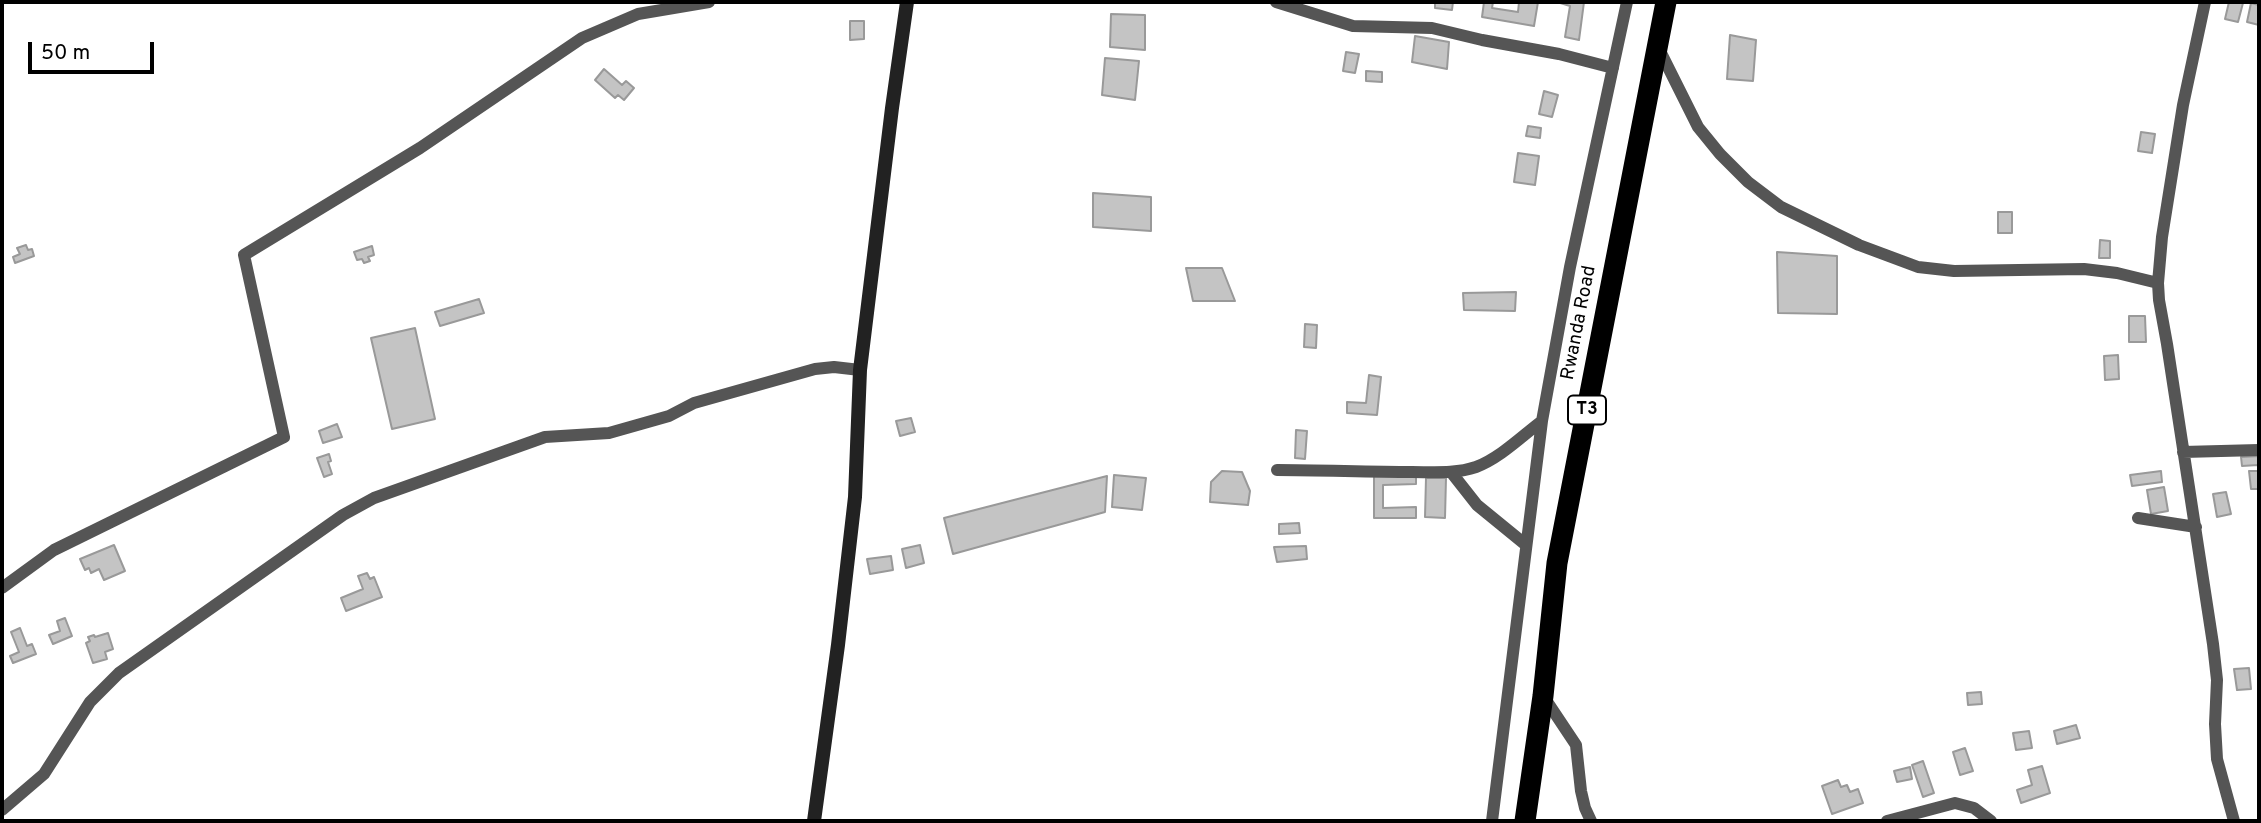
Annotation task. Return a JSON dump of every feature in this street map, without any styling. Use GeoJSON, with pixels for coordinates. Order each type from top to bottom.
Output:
{"type":"FeatureCollection","features":[{"type":"Feature","properties":{"kind":"highway","name":"Rwanda Road"},"geometry":{"type":"LineString","coordinates":[[1525,821],[1544,696],[1557,563],[1666,2]]}},
{"type":"Feature","properties":{"kind":"street"},"geometry":{"type":"LineString","coordinates":[[2,588],[54,550],[284,437],[244,255],[420,148],[582,38],[638,15],[709,2]]}},
{"type":"Feature","properties":{"kind":"street"},"geometry":{"type":"LineString","coordinates":[[814,821],[855,497],[860,370],[907,2]]}},
{"type":"Feature","properties":{"kind":"street"},"geometry":{"type":"LineString","coordinates":[[1276,2],[1353,26],[1432,28],[1613,68]]}},
{"type":"Feature","properties":{"kind":"street"},"geometry":{"type":"LineString","coordinates":[[1492,821],[1542,421],[1570,267],[1627,2]]}},
{"type":"Feature","properties":{"kind":"street"},"geometry":{"type":"LineString","coordinates":[[2205,2],[2183,105],[2162,237],[2158,283],[2214,656],[2217,759],[2234,821]]}},
{"type":"Feature","properties":{"kind":"street"},"geometry":{"type":"LineString","coordinates":[[1657,45],[1698,127],[1748,182],[1782,207],[1859,245],[1918,267],[1954,271],[2084,269],[2117,273],[2158,283]]}},
{"type":"Feature","properties":{"kind":"street"},"geometry":{"type":"LineString","coordinates":[[2,810],[44,774],[90,702],[119,673],[343,515],[374,498],[545,437],[609,433],[669,416],[694,403],[815,369],[860,370]]}},
{"type":"Feature","properties":{"kind":"street"},"geometry":{"type":"LineString","coordinates":[[1277,470],[1451,472],[1476,467],[1494,457],[1542,421]]}},
{"type":"Feature","properties":{"kind":"street"},"geometry":{"type":"LineString","coordinates":[[2183,452],[2259,450]]}},
{"type":"Feature","properties":{"kind":"street"},"geometry":{"type":"LineString","coordinates":[[1451,472],[1477,505],[1526,545]]}},
{"type":"Feature","properties":{"kind":"street"},"geometry":{"type":"LineString","coordinates":[[2138,517],[2196,527]]}},
{"type":"Feature","properties":{"kind":"street"},"geometry":{"type":"LineString","coordinates":[[1544,696],[1576,744],[1581,791],[1591,821]]}},
{"type":"Feature","properties":{"kind":"street"},"geometry":{"type":"LineString","coordinates":[[1887,821],[1955,803],[1974,808],[1991,821]]}},
{"type":"Feature","properties":{"kind":"building"},"geometry":{"type":"Polygon","coordinates":[[[1435,2],[1453,2],[1452,10],[1435,8],[1435,2]]]}},
{"type":"Feature","properties":{"kind":"building"},"geometry":{"type":"Polygon","coordinates":[[[1484,2],[1493,2],[1492,8],[1518,12],[1519,2],[1538,2],[1534,26],[1482,17],[1484,2]]]}},
{"type":"Feature","properties":{"kind":"building"},"geometry":{"type":"Polygon","coordinates":[[[1557,2],[1584,2],[1579,40],[1565,37],[1570,6],[1557,2]]]}},
{"type":"Feature","properties":{"kind":"building"},"geometry":{"type":"Polygon","coordinates":[[[2229,2],[2243,3],[2238,22],[2225,19],[2229,2]]]}},
{"type":"Feature","properties":{"kind":"building"},"geometry":{"type":"Polygon","coordinates":[[[2251,3],[2259,5],[2259,25],[2247,22],[2251,3]]]}},
{"type":"Feature","properties":{"kind":"building"},"geometry":{"type":"Polygon","coordinates":[[[1111,14],[1145,15],[1145,50],[1110,47],[1111,14]]]}},
{"type":"Feature","properties":{"kind":"building"},"geometry":{"type":"Polygon","coordinates":[[[850,21],[864,21],[864,39],[850,40],[850,21]]]}},
{"type":"Feature","properties":{"kind":"building"},"geometry":{"type":"Polygon","coordinates":[[[1730,35],[1756,40],[1753,81],[1727,79],[1730,35]]]}},
{"type":"Feature","properties":{"kind":"building"},"geometry":{"type":"Polygon","coordinates":[[[1415,36],[1449,42],[1447,69],[1412,62],[1415,36]]]}},
{"type":"Feature","properties":{"kind":"building"},"geometry":{"type":"Polygon","coordinates":[[[1346,52],[1359,54],[1355,73],[1343,71],[1346,52]]]}},
{"type":"Feature","properties":{"kind":"building"},"geometry":{"type":"Polygon","coordinates":[[[1105,58],[1139,61],[1135,100],[1102,95],[1105,58]]]}},
{"type":"Feature","properties":{"kind":"building"},"geometry":{"type":"Polygon","coordinates":[[[604,69],[622,85],[626,81],[634,88],[624,100],[618,95],[615,98],[595,80],[604,69]]]}},
{"type":"Feature","properties":{"kind":"building"},"geometry":{"type":"Polygon","coordinates":[[[1366,71],[1382,72],[1382,82],[1366,81],[1366,71]]]}},
{"type":"Feature","properties":{"kind":"building"},"geometry":{"type":"Polygon","coordinates":[[[1544,91],[1558,95],[1552,117],[1539,114],[1544,91]]]}},
{"type":"Feature","properties":{"kind":"building"},"geometry":{"type":"Polygon","coordinates":[[[1528,126],[1541,128],[1540,138],[1526,136],[1528,126]]]}},
{"type":"Feature","properties":{"kind":"building"},"geometry":{"type":"Polygon","coordinates":[[[2141,132],[2155,134],[2152,153],[2138,151],[2141,132]]]}},
{"type":"Feature","properties":{"kind":"building"},"geometry":{"type":"Polygon","coordinates":[[[1518,153],[1539,156],[1535,185],[1514,182],[1518,153]]]}},
{"type":"Feature","properties":{"kind":"building"},"geometry":{"type":"Polygon","coordinates":[[[1093,193],[1151,197],[1151,231],[1093,227],[1093,193]]]}},
{"type":"Feature","properties":{"kind":"building"},"geometry":{"type":"Polygon","coordinates":[[[1998,212],[2012,212],[2012,233],[1998,233],[1998,212]]]}},
{"type":"Feature","properties":{"kind":"building"},"geometry":{"type":"Polygon","coordinates":[[[2100,240],[2110,241],[2110,258],[2099,258],[2100,240]]]}},
{"type":"Feature","properties":{"kind":"building"},"geometry":{"type":"Polygon","coordinates":[[[26,245],[28,250],[32,249],[34,256],[15,263],[13,257],[20,254],[17,248],[26,245]]]}},
{"type":"Feature","properties":{"kind":"building"},"geometry":{"type":"Polygon","coordinates":[[[372,246],[374,255],[368,257],[370,261],[364,263],[362,259],[357,260],[354,252],[372,246]]]}},
{"type":"Feature","properties":{"kind":"building"},"geometry":{"type":"Polygon","coordinates":[[[1777,252],[1837,256],[1837,314],[1778,313],[1777,252]]]}},
{"type":"Feature","properties":{"kind":"building"},"geometry":{"type":"Polygon","coordinates":[[[1186,268],[1222,268],[1235,301],[1193,301],[1186,268]]]}},
{"type":"Feature","properties":{"kind":"building"},"geometry":{"type":"Polygon","coordinates":[[[1516,292],[1515,311],[1464,310],[1463,293],[1516,292]]]}},
{"type":"Feature","properties":{"kind":"building"},"geometry":{"type":"Polygon","coordinates":[[[479,299],[484,313],[440,326],[435,312],[479,299]]]}},
{"type":"Feature","properties":{"kind":"building"},"geometry":{"type":"Polygon","coordinates":[[[2129,316],[2145,316],[2146,342],[2129,342],[2129,316]]]}},
{"type":"Feature","properties":{"kind":"building"},"geometry":{"type":"Polygon","coordinates":[[[1305,324],[1317,325],[1316,348],[1304,347],[1305,324]]]}},
{"type":"Feature","properties":{"kind":"building"},"geometry":{"type":"Polygon","coordinates":[[[415,328],[435,419],[392,429],[371,338],[415,328]]]}},
{"type":"Feature","properties":{"kind":"building"},"geometry":{"type":"Polygon","coordinates":[[[2118,355],[2119,379],[2105,380],[2104,356],[2118,355]]]}},
{"type":"Feature","properties":{"kind":"building"},"geometry":{"type":"Polygon","coordinates":[[[1369,375],[1381,377],[1377,415],[1347,413],[1347,402],[1366,403],[1369,375]]]}},
{"type":"Feature","properties":{"kind":"building"},"geometry":{"type":"Polygon","coordinates":[[[911,418],[915,432],[900,436],[896,421],[911,418]]]}},
{"type":"Feature","properties":{"kind":"building"},"geometry":{"type":"Polygon","coordinates":[[[337,424],[342,437],[323,443],[319,431],[337,424]]]}},
{"type":"Feature","properties":{"kind":"building"},"geometry":{"type":"Polygon","coordinates":[[[1296,430],[1307,431],[1305,459],[1295,458],[1296,430]]]}},
{"type":"Feature","properties":{"kind":"building"},"geometry":{"type":"Polygon","coordinates":[[[329,454],[331,461],[328,462],[332,474],[324,477],[317,458],[329,454]]]}},
{"type":"Feature","properties":{"kind":"building"},"geometry":{"type":"Polygon","coordinates":[[[2259,456],[2259,489],[2251,489],[2249,471],[2258,471],[2258,465],[2242,466],[2241,457],[2259,456]]]}},
{"type":"Feature","properties":{"kind":"building"},"geometry":{"type":"Polygon","coordinates":[[[1222,471],[1242,472],[1250,491],[1248,505],[1210,502],[1211,482],[1222,471]]]}},
{"type":"Feature","properties":{"kind":"building"},"geometry":{"type":"Polygon","coordinates":[[[2161,471],[2162,482],[2132,486],[2130,475],[2161,471]]]}},
{"type":"Feature","properties":{"kind":"building"},"geometry":{"type":"Polygon","coordinates":[[[1114,475],[1146,478],[1142,510],[1112,507],[1114,475]]]}},
{"type":"Feature","properties":{"kind":"building"},"geometry":{"type":"Polygon","coordinates":[[[1107,476],[1105,512],[953,554],[944,518],[1107,476]]]}},
{"type":"Feature","properties":{"kind":"building"},"geometry":{"type":"Polygon","coordinates":[[[1374,476],[1416,476],[1416,484],[1383,485],[1383,508],[1416,507],[1416,518],[1374,518],[1374,476]]]}},
{"type":"Feature","properties":{"kind":"building"},"geometry":{"type":"Polygon","coordinates":[[[1426,478],[1446,478],[1445,518],[1425,517],[1426,478]]]}},
{"type":"Feature","properties":{"kind":"building"},"geometry":{"type":"Polygon","coordinates":[[[2164,487],[2168,511],[2151,514],[2147,490],[2164,487]]]}},
{"type":"Feature","properties":{"kind":"building"},"geometry":{"type":"Polygon","coordinates":[[[2226,492],[2231,514],[2217,517],[2213,494],[2226,492]]]}},
{"type":"Feature","properties":{"kind":"building"},"geometry":{"type":"Polygon","coordinates":[[[1299,523],[1300,533],[1279,534],[1279,524],[1299,523]]]}},
{"type":"Feature","properties":{"kind":"building"},"geometry":{"type":"Polygon","coordinates":[[[114,545],[125,571],[104,580],[99,569],[91,573],[89,568],[85,570],[80,559],[114,545]]]}},
{"type":"Feature","properties":{"kind":"building"},"geometry":{"type":"Polygon","coordinates":[[[920,545],[924,563],[906,568],[902,549],[920,545]]]}},
{"type":"Feature","properties":{"kind":"building"},"geometry":{"type":"Polygon","coordinates":[[[1306,546],[1307,559],[1277,562],[1274,547],[1306,546]]]}},
{"type":"Feature","properties":{"kind":"building"},"geometry":{"type":"Polygon","coordinates":[[[891,556],[893,570],[870,574],[867,559],[891,556]]]}},
{"type":"Feature","properties":{"kind":"building"},"geometry":{"type":"Polygon","coordinates":[[[367,573],[370,579],[374,577],[382,597],[346,611],[341,598],[363,589],[358,576],[367,573]]]}},
{"type":"Feature","properties":{"kind":"building"},"geometry":{"type":"Polygon","coordinates":[[[65,618],[72,636],[53,644],[49,635],[60,631],[57,621],[65,618]]]}},
{"type":"Feature","properties":{"kind":"building"},"geometry":{"type":"Polygon","coordinates":[[[20,628],[27,646],[32,644],[36,654],[13,663],[10,656],[19,652],[11,632],[20,628]]]}},
{"type":"Feature","properties":{"kind":"building"},"geometry":{"type":"Polygon","coordinates":[[[108,633],[113,649],[105,652],[107,659],[93,663],[86,643],[90,641],[88,637],[108,633]]]}},
{"type":"Feature","properties":{"kind":"building"},"geometry":{"type":"Polygon","coordinates":[[[2249,668],[2251,689],[2237,690],[2234,669],[2249,668]]]}},
{"type":"Feature","properties":{"kind":"building"},"geometry":{"type":"Polygon","coordinates":[[[1981,692],[1982,704],[1968,705],[1967,693],[1981,692]]]}},
{"type":"Feature","properties":{"kind":"building"},"geometry":{"type":"Polygon","coordinates":[[[2076,725],[2080,738],[2057,744],[2054,731],[2076,725]]]}},
{"type":"Feature","properties":{"kind":"building"},"geometry":{"type":"Polygon","coordinates":[[[2029,731],[2032,748],[2016,750],[2013,733],[2029,731]]]}},
{"type":"Feature","properties":{"kind":"building"},"geometry":{"type":"Polygon","coordinates":[[[1965,748],[1973,771],[1960,775],[1953,752],[1965,748]]]}},
{"type":"Feature","properties":{"kind":"building"},"geometry":{"type":"Polygon","coordinates":[[[1923,761],[1934,793],[1923,797],[1912,765],[1923,761]]]}},
{"type":"Feature","properties":{"kind":"building"},"geometry":{"type":"Polygon","coordinates":[[[2042,766],[2050,793],[2021,803],[2017,790],[2032,785],[2028,770],[2042,766]]]}},
{"type":"Feature","properties":{"kind":"building"},"geometry":{"type":"Polygon","coordinates":[[[1910,767],[1912,779],[1897,782],[1894,771],[1910,767]]]}},
{"type":"Feature","properties":{"kind":"building"},"geometry":{"type":"Polygon","coordinates":[[[1838,780],[1841,787],[1847,785],[1850,792],[1858,789],[1863,803],[1832,814],[1822,786],[1838,780]]]}}]}
